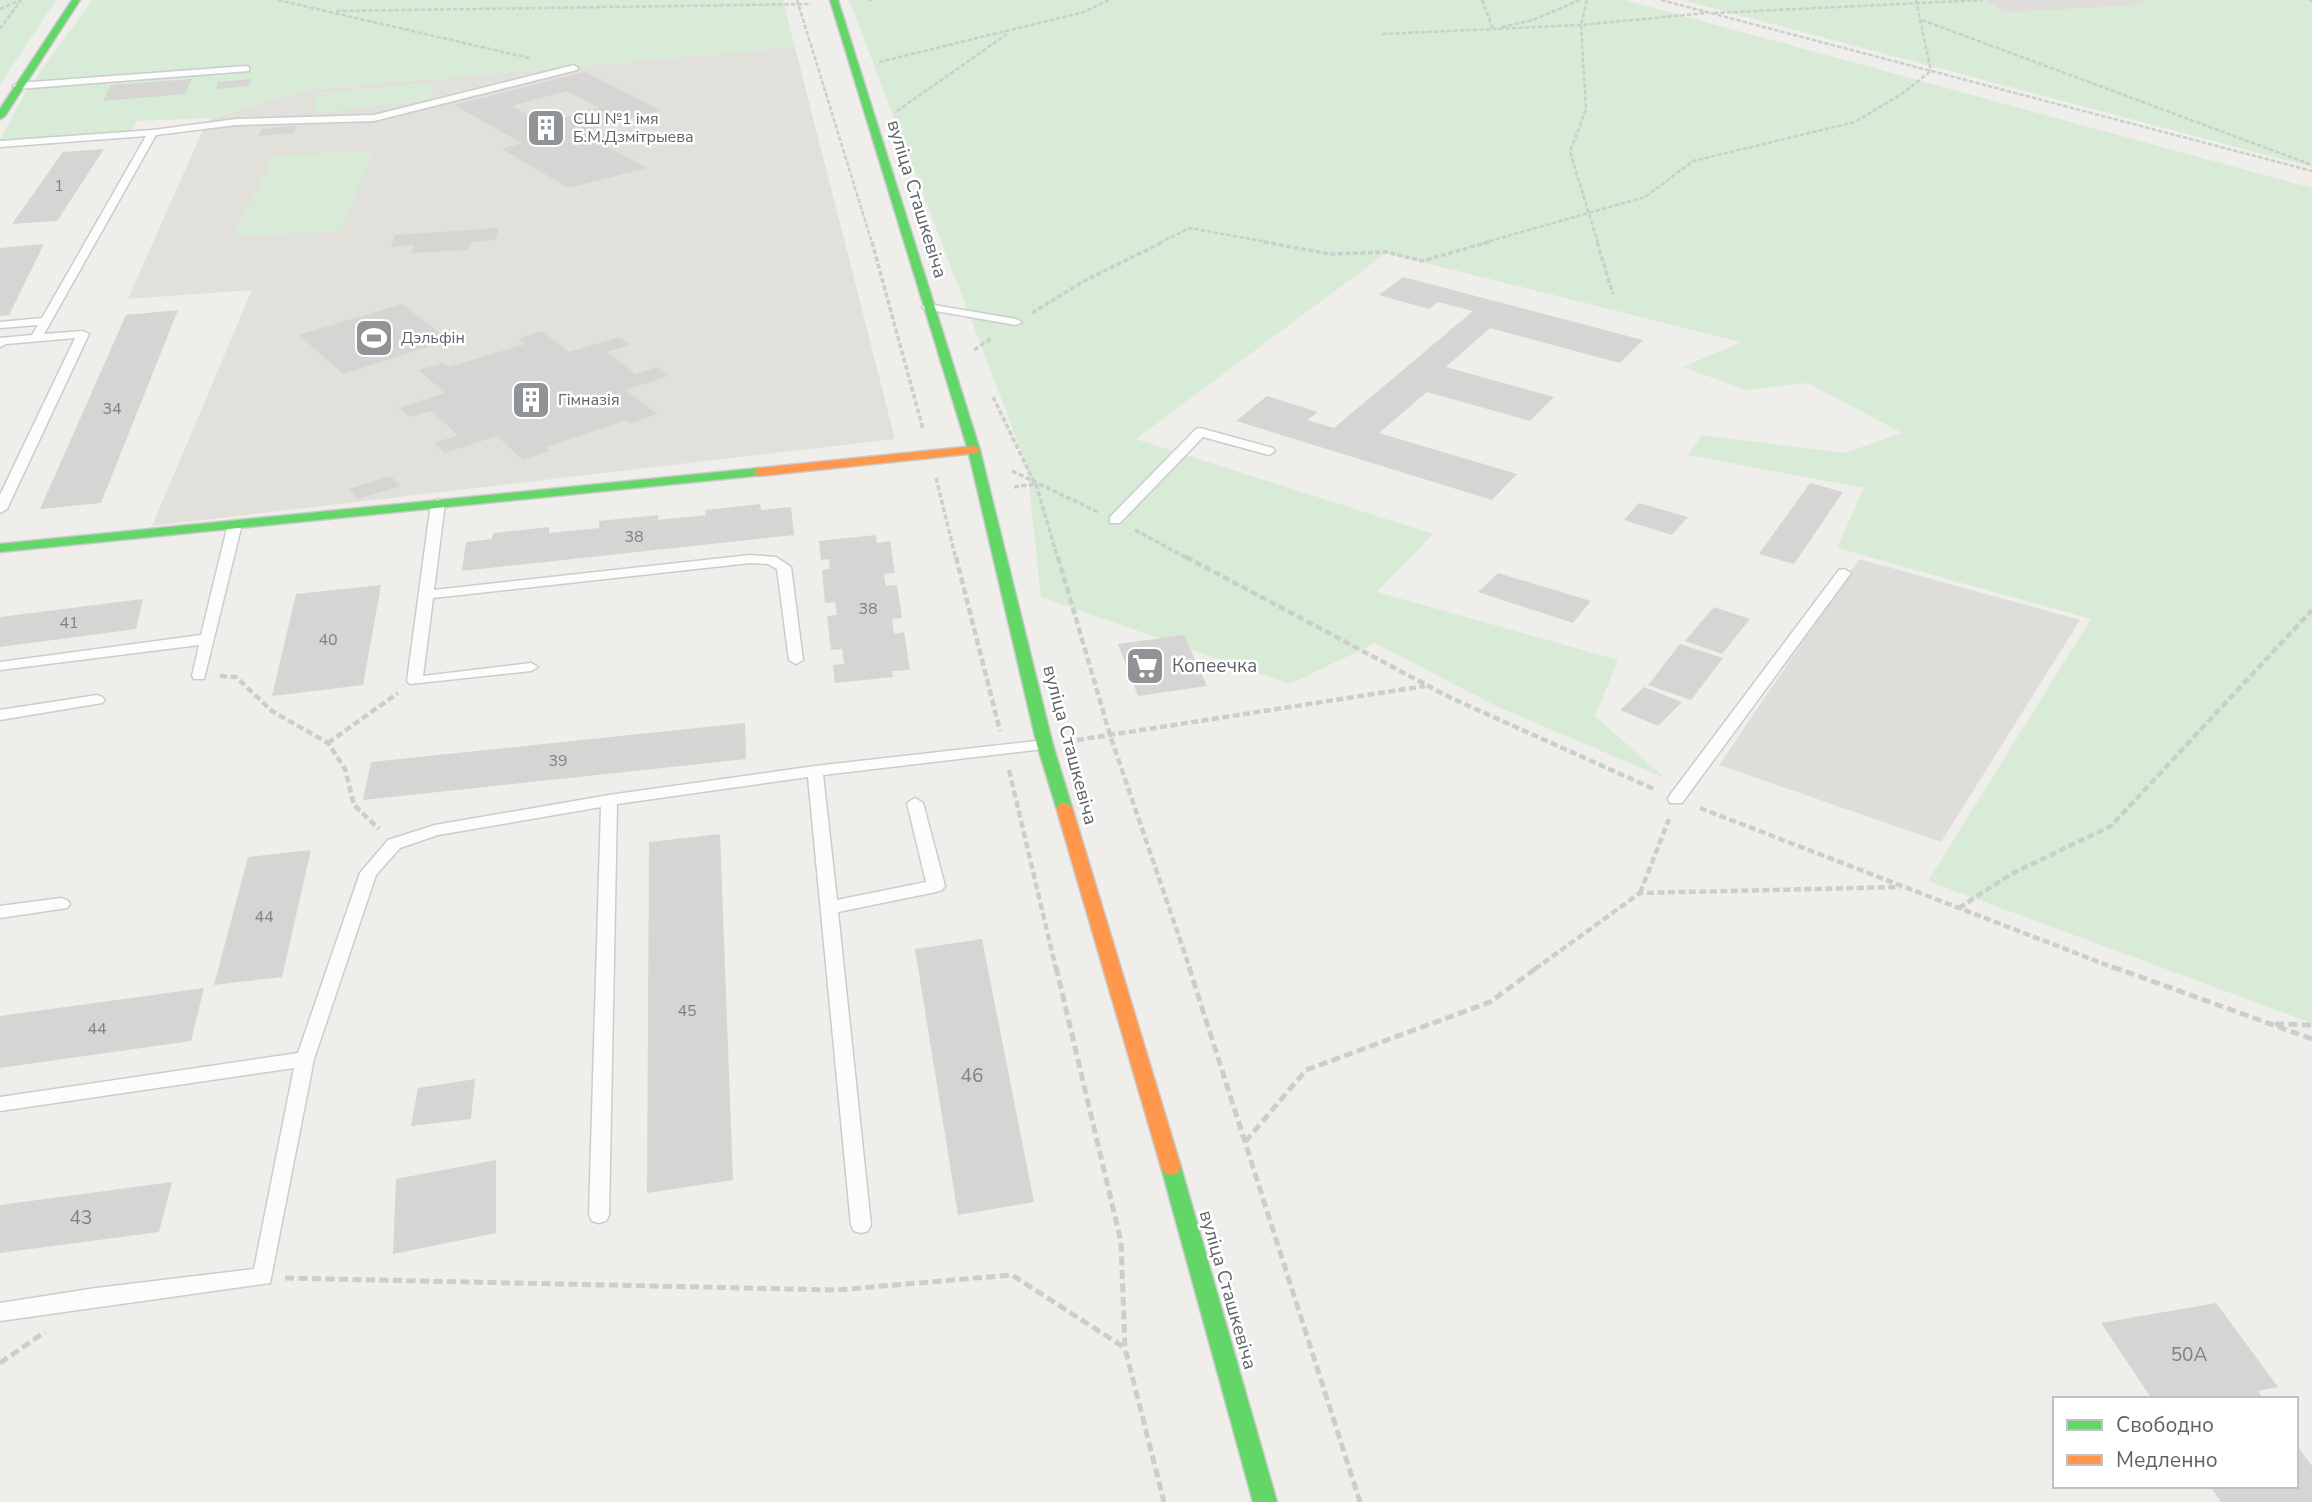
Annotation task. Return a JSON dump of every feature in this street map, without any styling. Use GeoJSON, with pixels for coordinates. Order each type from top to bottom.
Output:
{"type":"FeatureCollection","features":[{"type":"Feature","properties":{"kind":"street"},"geometry":{"type":"LineString","coordinates":[[0,116],[76,0]]}},
{"type":"Feature","properties":{"kind":"street","name":"вуліца Сташкевіча"},"geometry":{"type":"LineString","coordinates":[[835,2],[974,450],[1045,745],[1194,1243],[1265,1502]]}},
{"type":"Feature","properties":{"kind":"street"},"geometry":{"type":"LineString","coordinates":[[0,548],[974,450]]}},
{"type":"Feature","properties":{"kind":"lane"},"geometry":{"type":"LineString","coordinates":[[0,144],[152,133],[236,122],[373,118],[574,68]]}},
{"type":"Feature","properties":{"kind":"lane"},"geometry":{"type":"LineString","coordinates":[[18,86],[246,69]]}},
{"type":"Feature","properties":{"kind":"lane"},"geometry":{"type":"LineString","coordinates":[[36,338],[152,133]]}},
{"type":"Feature","properties":{"kind":"lane"},"geometry":{"type":"LineString","coordinates":[[928,307],[1016,322]]}},
{"type":"Feature","properties":{"kind":"lane"},"geometry":{"type":"LineString","coordinates":[[0,325],[46,321]]}},
{"type":"Feature","properties":{"kind":"lane"},"geometry":{"type":"LineString","coordinates":[[0,344],[2,341],[83,334],[0,509]]}},
{"type":"Feature","properties":{"kind":"lane"},"geometry":{"type":"LineString","coordinates":[[1115,520],[1200,432],[1269,451]]}},
{"type":"Feature","properties":{"kind":"lane"},"geometry":{"type":"LineString","coordinates":[[438,503],[415,681],[531,667]]}},
{"type":"Feature","properties":{"kind":"lane"},"geometry":{"type":"LineString","coordinates":[[200,676],[235,524]]}},
{"type":"Feature","properties":{"kind":"lane"},"geometry":{"type":"LineString","coordinates":[[426,595],[750,559],[771,560],[784,568],[796,660]]}},
{"type":"Feature","properties":{"kind":"lane"},"geometry":{"type":"LineString","coordinates":[[1676,799],[1844,573]]}},
{"type":"Feature","properties":{"kind":"lane"},"geometry":{"type":"LineString","coordinates":[[0,666],[208,639]]}},
{"type":"Feature","properties":{"kind":"lane"},"geometry":{"type":"LineString","coordinates":[[0,715],[97,701]]}},
{"type":"Feature","properties":{"kind":"lane"},"geometry":{"type":"LineString","coordinates":[[0,1312],[96,1297],[263,1277],[304,1059],[368,873],[394,844],[435,830],[609,800],[815,771],[1045,745]]}},
{"type":"Feature","properties":{"kind":"lane"},"geometry":{"type":"LineString","coordinates":[[815,771],[861,1225]]}},
{"type":"Feature","properties":{"kind":"lane"},"geometry":{"type":"LineString","coordinates":[[599,1214],[609,800]]}},
{"type":"Feature","properties":{"kind":"lane"},"geometry":{"type":"LineString","coordinates":[[828,908],[936,886],[915,803]]}},
{"type":"Feature","properties":{"kind":"lane"},"geometry":{"type":"LineString","coordinates":[[0,912],[61,904]]}},
{"type":"Feature","properties":{"kind":"lane"},"geometry":{"type":"LineString","coordinates":[[0,1104],[304,1059]]}},
{"type":"Feature","properties":{"kind":"path"},"geometry":{"type":"LineString","coordinates":[[0,9],[21,0]]}},
{"type":"Feature","properties":{"kind":"path"},"geometry":{"type":"LineString","coordinates":[[0,29],[21,0]]}},
{"type":"Feature","properties":{"kind":"path"},"geometry":{"type":"LineString","coordinates":[[278,0],[336,11],[574,68]]}},
{"type":"Feature","properties":{"kind":"path"},"geometry":{"type":"LineString","coordinates":[[879,62],[1084,12],[1109,0]]}},
{"type":"Feature","properties":{"kind":"path"},"geometry":{"type":"LineString","coordinates":[[1482,0],[1491,30]]}},
{"type":"Feature","properties":{"kind":"path"},"geometry":{"type":"LineString","coordinates":[[1491,30],[1533,20],[1580,0]]}},
{"type":"Feature","properties":{"kind":"path"},"geometry":{"type":"LineString","coordinates":[[1587,0],[1581,25],[1586,109],[1570,152],[1613,293]]}},
{"type":"Feature","properties":{"kind":"path"},"geometry":{"type":"LineString","coordinates":[[1661,0],[2312,171]]}},
{"type":"Feature","properties":{"kind":"path"},"geometry":{"type":"LineString","coordinates":[[1382,34],[1581,25],[1709,13],[1983,0]]}},
{"type":"Feature","properties":{"kind":"path"},"geometry":{"type":"LineString","coordinates":[[336,11],[835,2]]}},
{"type":"Feature","properties":{"kind":"path"},"geometry":{"type":"LineString","coordinates":[[1916,2],[1931,71]]}},
{"type":"Feature","properties":{"kind":"path"},"geometry":{"type":"LineString","coordinates":[[1922,20],[2312,164]]}},
{"type":"Feature","properties":{"kind":"path"},"geometry":{"type":"LineString","coordinates":[[898,111],[1010,31]]}},
{"type":"Feature","properties":{"kind":"path"},"geometry":{"type":"LineString","coordinates":[[1016,322],[1084,281],[1190,228],[1330,254],[1386,252],[1422,261],[1590,215],[1645,197],[1693,161],[1855,122],[1900,95],[1931,71]]}},
{"type":"Feature","properties":{"kind":"path"},"geometry":{"type":"LineString","coordinates":[[960,312],[974,350]]}},
{"type":"Feature","properties":{"kind":"path"},"geometry":{"type":"LineString","coordinates":[[990,389],[1035,484],[1110,735],[1191,972],[1360,1502]]}},
{"type":"Feature","properties":{"kind":"path"},"geometry":{"type":"LineString","coordinates":[[940,495],[1035,484],[1115,520],[1427,686],[1676,799],[1958,908],[2312,1039]]}},
{"type":"Feature","properties":{"kind":"path"},"geometry":{"type":"LineString","coordinates":[[1958,908],[2011,874],[2111,826],[2312,610]]}},
{"type":"Feature","properties":{"kind":"path"},"geometry":{"type":"LineString","coordinates":[[200,676],[236,677],[272,711],[328,744],[345,769],[354,805],[394,844]]}},
{"type":"Feature","properties":{"kind":"path"},"geometry":{"type":"LineString","coordinates":[[328,744],[415,681]]}},
{"type":"Feature","properties":{"kind":"path"},"geometry":{"type":"LineString","coordinates":[[1045,745],[1427,686]]}},
{"type":"Feature","properties":{"kind":"path"},"geometry":{"type":"LineString","coordinates":[[1244,1143],[1306,1070],[1490,1002],[1640,893],[1676,799]]}},
{"type":"Feature","properties":{"kind":"path"},"geometry":{"type":"LineString","coordinates":[[1640,893],[1905,887]]}},
{"type":"Feature","properties":{"kind":"path"},"geometry":{"type":"LineString","coordinates":[[2270,1023],[2312,1025]]}},
{"type":"Feature","properties":{"kind":"path"},"geometry":{"type":"LineString","coordinates":[[263,1277],[836,1290],[1012,1275],[1125,1348]]}},
{"type":"Feature","properties":{"kind":"shaded area"},"geometry":{"type":"Polygon","coordinates":[[[1984,0],[2145,1],[2128,6],[2005,13],[1984,0]]]}},
{"type":"Feature","properties":{"kind":"shaded area"},"geometry":{"type":"Polygon","coordinates":[[[795,47],[895,439],[152,526],[252,290],[128,299],[204,127],[212,118],[307,90],[795,47]]]}},
{"type":"Feature","properties":{"kind":"shaded area"},"geometry":{"type":"Polygon","coordinates":[[[1859,559],[2080,620],[1941,842],[1719,765],[1859,559]]]}},
{"type":"Feature","properties":{"kind":"green space"},"geometry":{"type":"Polygon","coordinates":[[[0,0],[56,0],[0,84],[0,0]]]}},
{"type":"Feature","properties":{"kind":"green space"},"geometry":{"type":"Polygon","coordinates":[[[92,0],[783,0],[795,47],[307,90],[212,118],[136,121],[132,131],[0,141],[25,93],[92,0]]]}},
{"type":"Feature","properties":{"kind":"green space"},"geometry":{"type":"Polygon","coordinates":[[[849,0],[1625,0],[2312,188],[2312,1023],[1928,881],[2091,619],[1837,548],[1864,488],[1688,455],[1702,435],[1845,453],[1902,433],[1808,383],[1746,390],[1683,367],[1741,342],[1386,253],[1136,439],[1433,534],[1377,592],[1618,660],[1595,716],[1665,778],[1496,706],[1375,643],[1290,684],[1041,597],[1027,466],[849,0]]]}},
{"type":"Feature","properties":{"kind":"green space"},"geometry":{"type":"Polygon","coordinates":[[[1682,0],[1984,0],[2005,13],[2128,6],[2142,0],[2312,0],[2312,167],[1682,0]]]}},
{"type":"Feature","properties":{"kind":"green space"},"geometry":{"type":"Polygon","coordinates":[[[432,82],[434,100],[316,113],[316,93],[432,82]]]}},
{"type":"Feature","properties":{"kind":"green space"},"geometry":{"type":"Polygon","coordinates":[[[373,151],[341,231],[233,237],[274,156],[373,151]]]}},
{"type":"Feature","properties":{"kind":"building","name":"СШ №1 імя Б.М.Дзмітрыева"},"geometry":{"type":"Polygon","coordinates":[[[585,72],[660,110],[582,132],[647,168],[568,188],[502,149],[521,143],[455,105],[585,72]],[[567,91],[512,106],[544,123],[600,108],[567,91]]]}},
{"type":"Feature","properties":{"kind":"building"},"geometry":{"type":"Polygon","coordinates":[[[192,79],[185,94],[103,101],[111,85],[192,79]]]}},
{"type":"Feature","properties":{"kind":"building"},"geometry":{"type":"Polygon","coordinates":[[[251,79],[249,86],[216,89],[218,82],[251,79]]]}},
{"type":"Feature","properties":{"kind":"building"},"geometry":{"type":"Polygon","coordinates":[[[296,126],[294,133],[259,136],[261,129],[296,126]]]}},
{"type":"Feature","properties":{"kind":"building"},"geometry":{"type":"Polygon","coordinates":[[[104,149],[57,221],[12,224],[63,152],[104,149]]]}},
{"type":"Feature","properties":{"kind":"building"},"geometry":{"type":"Polygon","coordinates":[[[499,228],[496,240],[471,242],[469,250],[411,253],[414,245],[391,247],[395,235],[499,228]]]}},
{"type":"Feature","properties":{"kind":"building"},"geometry":{"type":"Polygon","coordinates":[[[44,244],[9,315],[0,316],[0,248],[44,244]]]}},
{"type":"Feature","properties":{"kind":"building"},"geometry":{"type":"Polygon","coordinates":[[[1403,277],[1643,340],[1620,363],[1490,328],[1446,367],[1554,397],[1530,421],[1427,392],[1379,433],[1517,474],[1492,500],[1236,421],[1267,396],[1318,412],[1307,420],[1334,428],[1473,311],[1438,302],[1429,309],[1379,295],[1403,277]]]}},
{"type":"Feature","properties":{"kind":"building","name":"Дэльфін"},"geometry":{"type":"Polygon","coordinates":[[[402,304],[449,340],[343,374],[299,335],[402,304]]]}},
{"type":"Feature","properties":{"kind":"building"},"geometry":{"type":"Polygon","coordinates":[[[178,310],[101,503],[40,509],[126,315],[178,310]]]}},
{"type":"Feature","properties":{"kind":"building","name":"Гімназія"},"geometry":{"type":"Polygon","coordinates":[[[542,331],[569,352],[619,337],[630,345],[607,352],[636,374],[657,367],[668,376],[626,390],[657,414],[631,423],[627,420],[546,447],[550,451],[523,460],[497,436],[445,453],[434,443],[458,435],[431,411],[410,417],[399,408],[445,393],[419,370],[443,363],[449,367],[525,344],[518,339],[542,331]]]}},
{"type":"Feature","properties":{"kind":"building"},"geometry":{"type":"Polygon","coordinates":[[[391,476],[400,486],[358,499],[349,489],[391,476]]]}},
{"type":"Feature","properties":{"kind":"building"},"geometry":{"type":"Polygon","coordinates":[[[1810,483],[1843,492],[1794,564],[1759,554],[1810,483]]]}},
{"type":"Feature","properties":{"kind":"building"},"geometry":{"type":"Polygon","coordinates":[[[1639,503],[1688,517],[1672,535],[1624,520],[1639,503]]]}},
{"type":"Feature","properties":{"kind":"building"},"geometry":{"type":"Polygon","coordinates":[[[760,504],[761,510],[791,507],[794,535],[462,571],[466,542],[492,539],[493,533],[549,527],[549,533],[599,528],[599,521],[658,515],[658,520],[706,515],[705,510],[760,504]]]}},
{"type":"Feature","properties":{"kind":"building"},"geometry":{"type":"Polygon","coordinates":[[[876,535],[877,543],[890,541],[895,573],[884,574],[886,586],[897,585],[902,618],[892,619],[894,634],[904,632],[910,670],[892,671],[893,677],[835,683],[833,665],[844,664],[842,649],[831,650],[827,616],[837,615],[835,602],[825,603],[822,570],[830,569],[829,559],[821,560],[819,541],[876,535]]]}},
{"type":"Feature","properties":{"kind":"building"},"geometry":{"type":"Polygon","coordinates":[[[1498,573],[1591,601],[1573,623],[1478,592],[1498,573]]]}},
{"type":"Feature","properties":{"kind":"building"},"geometry":{"type":"Polygon","coordinates":[[[381,585],[363,685],[272,696],[296,594],[381,585]]]}},
{"type":"Feature","properties":{"kind":"building"},"geometry":{"type":"Polygon","coordinates":[[[143,599],[136,629],[0,647],[0,617],[143,599]]]}},
{"type":"Feature","properties":{"kind":"building"},"geometry":{"type":"Polygon","coordinates":[[[1714,607],[1750,619],[1722,654],[1685,641],[1714,607]]]}},
{"type":"Feature","properties":{"kind":"building"},"geometry":{"type":"Polygon","coordinates":[[[1184,635],[1207,686],[1138,696],[1118,644],[1184,635]]]}},
{"type":"Feature","properties":{"kind":"building"},"geometry":{"type":"Polygon","coordinates":[[[1680,644],[1723,658],[1691,700],[1648,685],[1680,644]]]}},
{"type":"Feature","properties":{"kind":"building"},"geometry":{"type":"Polygon","coordinates":[[[1644,687],[1682,702],[1658,726],[1620,710],[1644,687]]]}},
{"type":"Feature","properties":{"kind":"building"},"geometry":{"type":"Polygon","coordinates":[[[745,723],[746,759],[363,800],[371,762],[745,723]]]}},
{"type":"Feature","properties":{"kind":"building"},"geometry":{"type":"Polygon","coordinates":[[[720,834],[733,1180],[647,1193],[649,842],[720,834]]]}},
{"type":"Feature","properties":{"kind":"building"},"geometry":{"type":"Polygon","coordinates":[[[311,850],[282,977],[214,985],[248,857],[311,850]]]}},
{"type":"Feature","properties":{"kind":"building"},"geometry":{"type":"Polygon","coordinates":[[[982,939],[1034,1202],[958,1215],[915,949],[982,939]]]}},
{"type":"Feature","properties":{"kind":"building"},"geometry":{"type":"Polygon","coordinates":[[[204,988],[191,1041],[0,1068],[0,1016],[204,988]]]}},
{"type":"Feature","properties":{"kind":"building"},"geometry":{"type":"Polygon","coordinates":[[[475,1079],[471,1119],[411,1126],[418,1088],[475,1079]]]}},
{"type":"Feature","properties":{"kind":"building"},"geometry":{"type":"Polygon","coordinates":[[[496,1160],[496,1233],[393,1254],[396,1179],[496,1160]]]}},
{"type":"Feature","properties":{"kind":"building"},"geometry":{"type":"Polygon","coordinates":[[[172,1182],[159,1232],[0,1253],[0,1205],[172,1182]]]}},
{"type":"Feature","properties":{"kind":"building"},"geometry":{"type":"Polygon","coordinates":[[[2216,1303],[2278,1387],[2258,1391],[2262,1397],[2151,1397],[2101,1323],[2216,1303]]]}},
{"type":"Feature","properties":{"kind":"building"},"geometry":{"type":"Polygon","coordinates":[[[2298,1447],[2312,1466],[2312,1502],[2221,1502],[2211,1488],[2298,1488],[2298,1447]]]}},
{"type":"Feature","properties":{"kind":"traffic: fast"},"geometry":{"type":"LineString","coordinates":[[0,116],[76,0]]}},
{"type":"Feature","properties":{"kind":"traffic: fast"},"geometry":{"type":"LineString","coordinates":[[834,0],[974,450],[1045,745],[1064,807]]}},
{"type":"Feature","properties":{"kind":"traffic: fast"},"geometry":{"type":"LineString","coordinates":[[0,548],[759,472]]}},
{"type":"Feature","properties":{"kind":"traffic: fast"},"geometry":{"type":"LineString","coordinates":[[1171,1167],[1265,1502]]}},
{"type":"Feature","properties":{"kind":"traffic: slow"},"geometry":{"type":"LineString","coordinates":[[759,472],[974,450]]}},
{"type":"Feature","properties":{"kind":"traffic: slow"},"geometry":{"type":"LineString","coordinates":[[1064,807],[1171,1167]]}},
{"type":"Feature","properties":{"kind":"place","name":"СШ №1 імя Б.М.Дзмітрыева"},"geometry":{"type":"Point","coordinates":[546,128]}},
{"type":"Feature","properties":{"kind":"place","name":"Дэльфін"},"geometry":{"type":"Point","coordinates":[374,338]}},
{"type":"Feature","properties":{"kind":"place","name":"Гімназія"},"geometry":{"type":"Point","coordinates":[531,400]}},
{"type":"Feature","properties":{"kind":"place","name":"Копеечка"},"geometry":{"type":"Point","coordinates":[1145,666]}}]}
